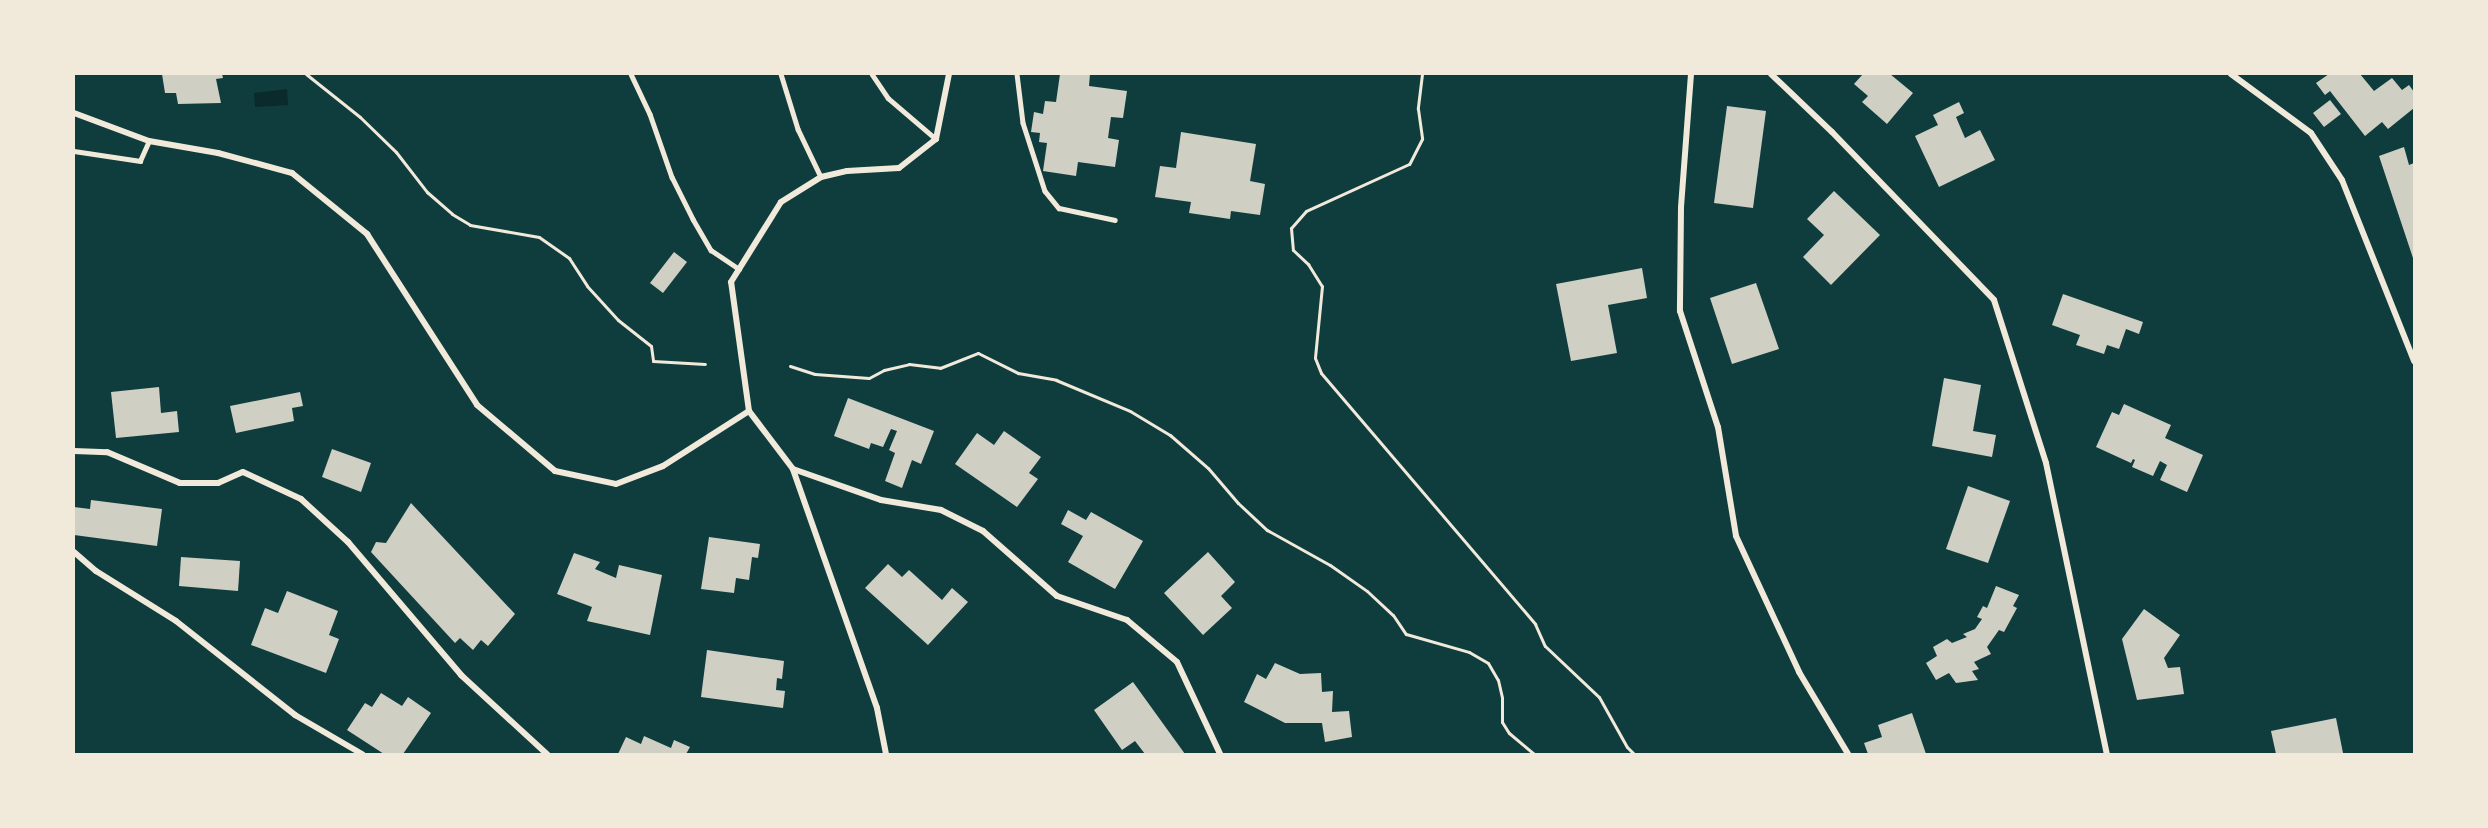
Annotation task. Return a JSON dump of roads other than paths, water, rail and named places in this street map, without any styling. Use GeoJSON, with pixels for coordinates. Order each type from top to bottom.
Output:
{"type":"FeatureCollection","features":[{"type":"Feature","properties":{"kind":"street"},"geometry":{"type":"LineString","coordinates":[[886,754],[877,708],[793,470],[749,411],[731,282],[781,202],[821,177],[848,171],[899,168],[936,139],[949,74]]}},
{"type":"Feature","properties":{"kind":"street"},"geometry":{"type":"LineString","coordinates":[[1690,74],[1681,208],[1680,311],[1718,427],[1736,536],[1798,672],[1848,754]]}},
{"type":"Feature","properties":{"kind":"street"},"geometry":{"type":"LineString","coordinates":[[1771,74],[1832,132],[1994,300],[2046,463],[2107,754]]}},
{"type":"Feature","properties":{"kind":"street"},"geometry":{"type":"LineString","coordinates":[[2231,74],[2311,133],[2342,180],[2415,361]]}},
{"type":"Feature","properties":{"kind":"street"},"geometry":{"type":"LineString","coordinates":[[74,113],[149,141],[218,153],[292,173],[367,234],[477,405],[555,471],[616,484],[663,466],[749,411]]}},
{"type":"Feature","properties":{"kind":"street"},"geometry":{"type":"LineString","coordinates":[[74,451],[107,452],[180,483],[218,483],[243,472],[301,499],[348,542],[461,675],[548,754]]}},
{"type":"Feature","properties":{"kind":"street"},"geometry":{"type":"LineString","coordinates":[[793,470],[881,500],[941,510],[983,531],[1057,596],[1127,620],[1177,662],[1220,754]]}},
{"type":"Feature","properties":{"kind":"street"},"geometry":{"type":"LineString","coordinates":[[74,552],[96,571],[176,621],[295,715],[362,754]]}},
{"type":"Feature","properties":{"kind":"lane"},"geometry":{"type":"LineString","coordinates":[[631,74],[650,114],[672,177],[693,219],[711,250],[739,269]]}},
{"type":"Feature","properties":{"kind":"lane"},"geometry":{"type":"LineString","coordinates":[[781,74],[798,129],[821,177]]}},
{"type":"Feature","properties":{"kind":"lane"},"geometry":{"type":"LineString","coordinates":[[872,74],[888,98],[936,139]]}},
{"type":"Feature","properties":{"kind":"lane"},"geometry":{"type":"LineString","coordinates":[[1017,74],[1023,123],[1045,192],[1059,208],[1115,220]]}},
{"type":"Feature","properties":{"kind":"lane"},"geometry":{"type":"LineString","coordinates":[[74,151],[140,161],[149,141]]}},
{"type":"Feature","properties":{"kind":"water"},"geometry":{"type":"Polygon","coordinates":[[[287,89],[288,105],[255,107],[254,93],[287,89]]]}}]}
